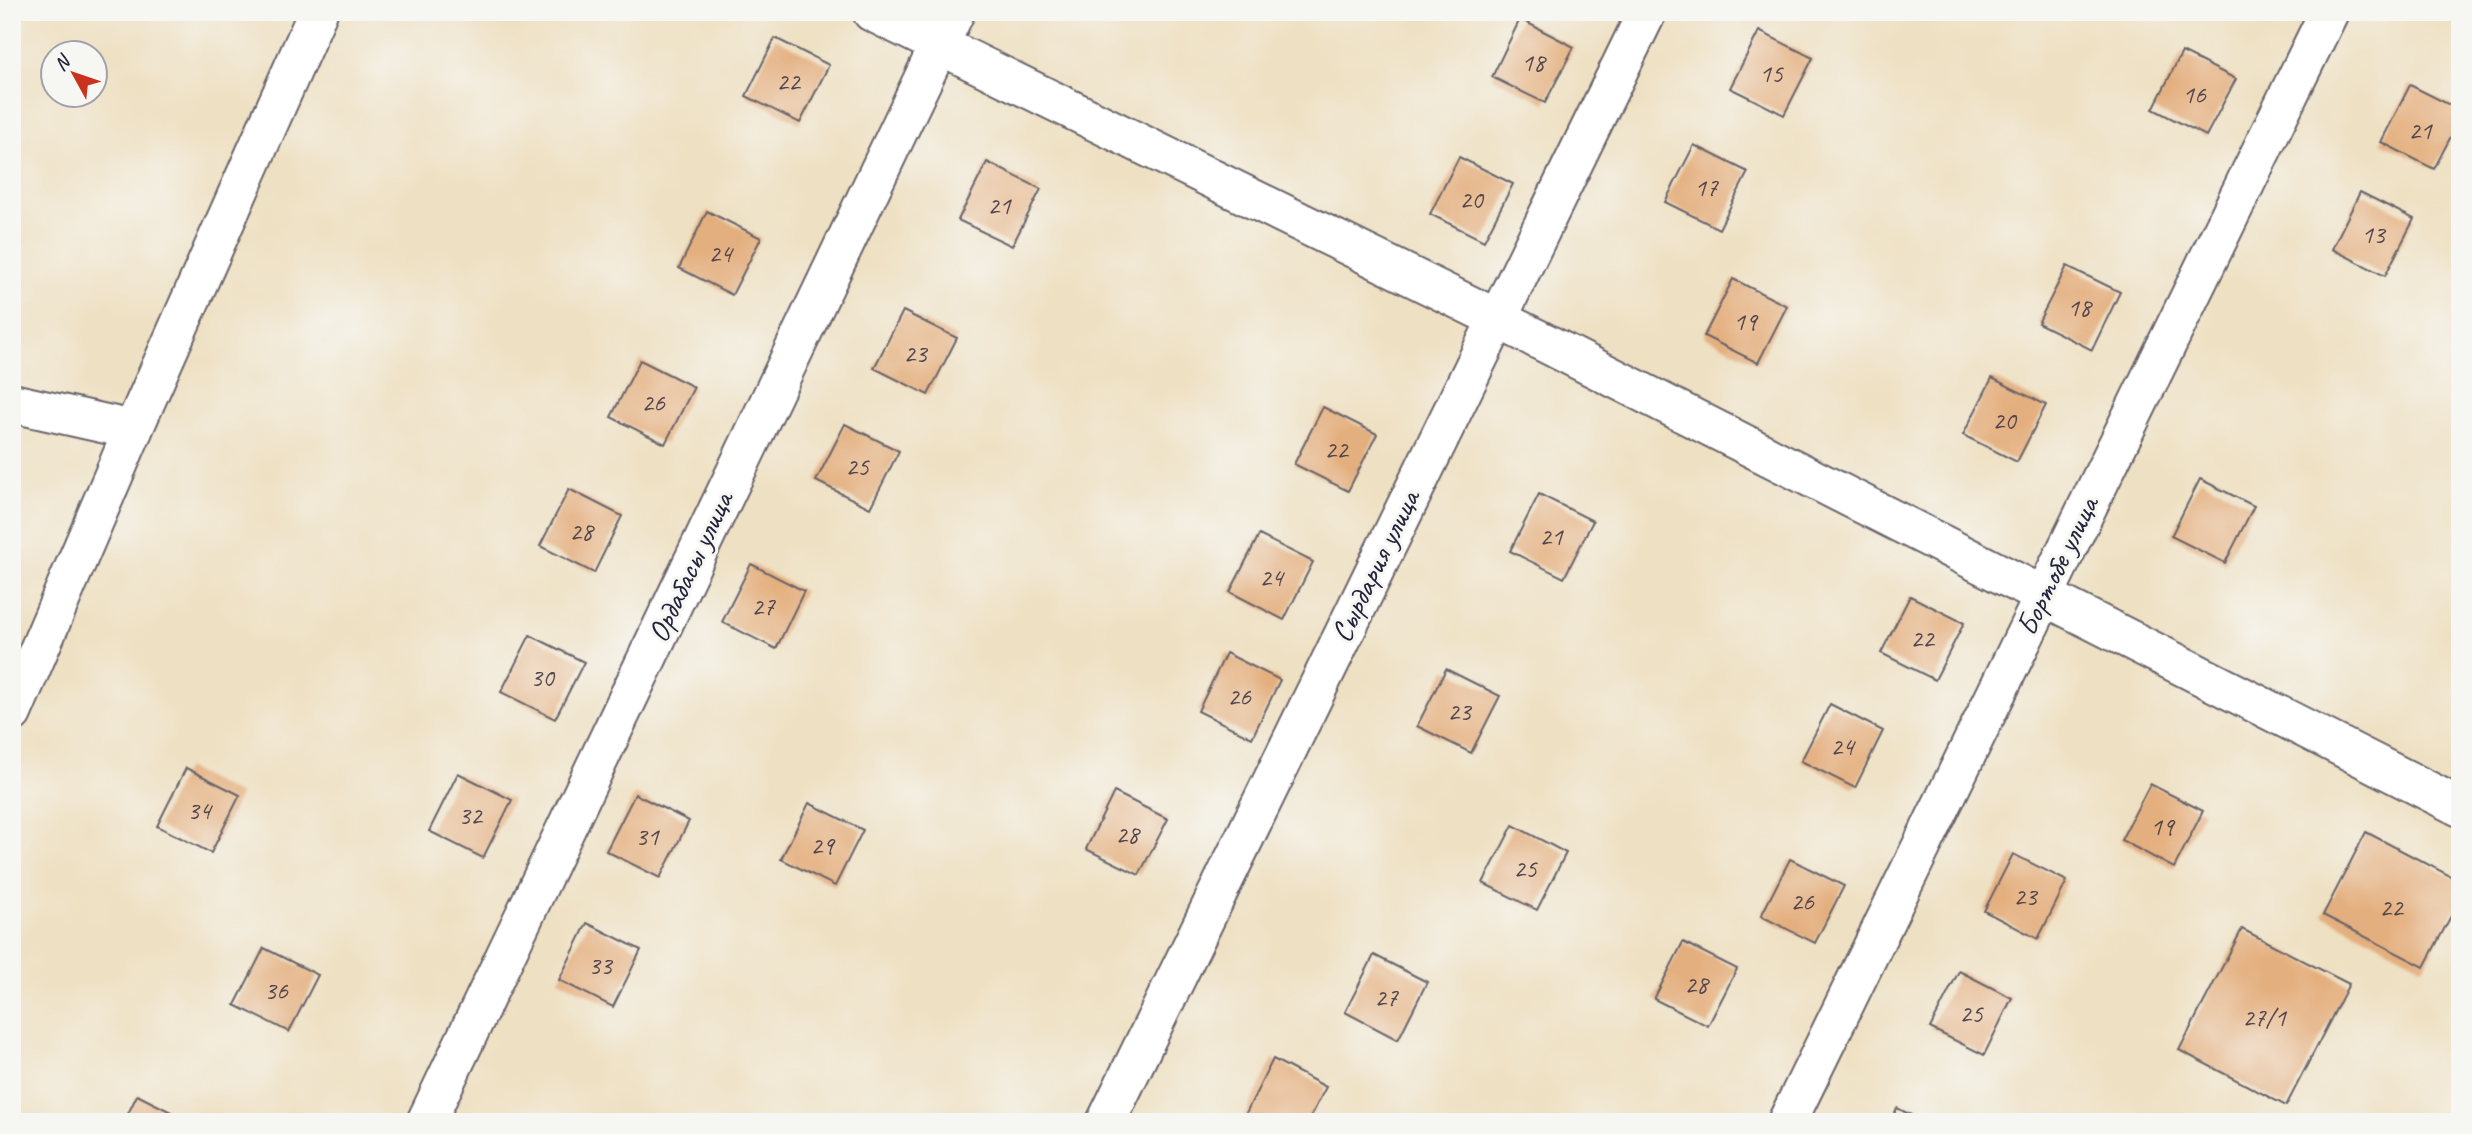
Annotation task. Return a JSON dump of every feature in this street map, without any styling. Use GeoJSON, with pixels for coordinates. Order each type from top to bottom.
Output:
{"type":"FeatureCollection","features":[{"type":"Feature","properties":{"kind":"street"},"geometry":{"type":"LineString","coordinates":[[12,713],[133,430],[318,12]]}},
{"type":"Feature","properties":{"kind":"street"},"geometry":{"type":"LineString","coordinates":[[873,12],[947,28],[1496,318],[2460,807]]}},
{"type":"Feature","properties":{"kind":"street","name":"Сырдария улица"},"geometry":{"type":"LineString","coordinates":[[1106,1122],[1647,12]]}},
{"type":"Feature","properties":{"kind":"street","name":"Бортобе улица"},"geometry":{"type":"LineString","coordinates":[[1787,1122],[2329,12]]}},
{"type":"Feature","properties":{"kind":"street","name":"Ордабасы улица"},"geometry":{"type":"LineString","coordinates":[[426,1122],[947,28]]}},
{"type":"Feature","properties":{"kind":"street"},"geometry":{"type":"LineString","coordinates":[[12,402],[133,430]]}},
{"type":"Feature","properties":{"kind":"building"},"geometry":{"type":"Polygon","coordinates":[[[1520,19],[1574,47],[1545,103],[1492,77],[1520,19]]]}},
{"type":"Feature","properties":{"kind":"building"},"geometry":{"type":"Polygon","coordinates":[[[1759,31],[1813,58],[1784,115],[1730,88],[1759,31]]]}},
{"type":"Feature","properties":{"kind":"building"},"geometry":{"type":"Polygon","coordinates":[[[775,38],[829,65],[800,123],[746,96],[775,38]]]}},
{"type":"Feature","properties":{"kind":"building"},"geometry":{"type":"Polygon","coordinates":[[[2182,52],[2236,79],[2206,136],[2153,109],[2182,52]]]}},
{"type":"Feature","properties":{"kind":"building"},"geometry":{"type":"Polygon","coordinates":[[[2410,85],[2460,110],[2460,119],[2434,169],[2381,142],[2410,85]]]}},
{"type":"Feature","properties":{"kind":"building"},"geometry":{"type":"Polygon","coordinates":[[[1694,145],[1748,172],[1719,229],[1665,202],[1694,145]]]}},
{"type":"Feature","properties":{"kind":"building"},"geometry":{"type":"Polygon","coordinates":[[[1459,157],[1513,184],[1484,241],[1430,214],[1459,157]]]}},
{"type":"Feature","properties":{"kind":"building"},"geometry":{"type":"Polygon","coordinates":[[[987,162],[1041,189],[1012,246],[958,220],[987,162]]]}},
{"type":"Feature","properties":{"kind":"building"},"geometry":{"type":"Polygon","coordinates":[[[2360,192],[2414,219],[2385,276],[2332,249],[2360,192]]]}},
{"type":"Feature","properties":{"kind":"building"},"geometry":{"type":"Polygon","coordinates":[[[707,211],[761,238],[732,295],[679,268],[707,211]]]}},
{"type":"Feature","properties":{"kind":"building"},"geometry":{"type":"Polygon","coordinates":[[[2067,266],[2120,292],[2092,350],[2038,323],[2067,266]]]}},
{"type":"Feature","properties":{"kind":"building"},"geometry":{"type":"Polygon","coordinates":[[[1733,279],[1787,306],[1758,363],[1704,336],[1733,279]]]}},
{"type":"Feature","properties":{"kind":"building"},"geometry":{"type":"Polygon","coordinates":[[[903,311],[957,338],[928,395],[874,368],[903,311]]]}},
{"type":"Feature","properties":{"kind":"building"},"geometry":{"type":"Polygon","coordinates":[[[640,360],[694,387],[665,444],[611,417],[640,360]]]}},
{"type":"Feature","properties":{"kind":"building"},"geometry":{"type":"Polygon","coordinates":[[[1992,378],[2046,405],[2017,462],[1963,435],[1992,378]]]}},
{"type":"Feature","properties":{"kind":"building"},"geometry":{"type":"Polygon","coordinates":[[[1323,407],[1377,434],[1348,491],[1294,464],[1323,407]]]}},
{"type":"Feature","properties":{"kind":"building"},"geometry":{"type":"Polygon","coordinates":[[[845,424],[899,451],[870,508],[816,481],[845,424]]]}},
{"type":"Feature","properties":{"kind":"building"},"geometry":{"type":"Polygon","coordinates":[[[2200,479],[2254,506],[2225,563],[2171,536],[2200,479]]]}},
{"type":"Feature","properties":{"kind":"building"},"geometry":{"type":"Polygon","coordinates":[[[569,489],[622,516],[594,573],[540,546],[569,489]]]}},
{"type":"Feature","properties":{"kind":"building"},"geometry":{"type":"Polygon","coordinates":[[[1539,494],[1593,521],[1564,578],[1510,551],[1539,494]]]}},
{"type":"Feature","properties":{"kind":"building"},"geometry":{"type":"Polygon","coordinates":[[[1259,535],[1313,562],[1284,620],[1230,592],[1259,535]]]}},
{"type":"Feature","properties":{"kind":"building"},"geometry":{"type":"Polygon","coordinates":[[[751,564],[804,591],[776,649],[722,622],[751,564]]]}},
{"type":"Feature","properties":{"kind":"building"},"geometry":{"type":"Polygon","coordinates":[[[1910,596],[1964,623],[1935,680],[1881,653],[1910,596]]]}},
{"type":"Feature","properties":{"kind":"building"},"geometry":{"type":"Polygon","coordinates":[[[530,635],[584,662],[555,719],[501,692],[530,635]]]}},
{"type":"Feature","properties":{"kind":"building"},"geometry":{"type":"Polygon","coordinates":[[[1226,653],[1280,680],[1252,738],[1198,711],[1226,653]]]}},
{"type":"Feature","properties":{"kind":"building"},"geometry":{"type":"Polygon","coordinates":[[[1446,669],[1500,696],[1471,753],[1417,726],[1446,669]]]}},
{"type":"Feature","properties":{"kind":"building"},"geometry":{"type":"Polygon","coordinates":[[[1830,704],[1883,731],[1855,788],[1801,761],[1830,704]]]}},
{"type":"Feature","properties":{"kind":"building"},"geometry":{"type":"Polygon","coordinates":[[[186,768],[240,795],[211,853],[157,826],[186,768]]]}},
{"type":"Feature","properties":{"kind":"building"},"geometry":{"type":"Polygon","coordinates":[[[458,773],[512,800],[483,858],[429,831],[458,773]]]}},
{"type":"Feature","properties":{"kind":"building"},"geometry":{"type":"Polygon","coordinates":[[[2150,784],[2203,811],[2174,868],[2121,840],[2150,784]]]}},
{"type":"Feature","properties":{"kind":"building"},"geometry":{"type":"Polygon","coordinates":[[[1114,792],[1168,819],[1139,875],[1086,849],[1114,792]]]}},
{"type":"Feature","properties":{"kind":"building"},"geometry":{"type":"Polygon","coordinates":[[[635,794],[689,821],[660,878],[606,851],[635,794]]]}},
{"type":"Feature","properties":{"kind":"building"},"geometry":{"type":"Polygon","coordinates":[[[809,803],[863,830],[835,886],[781,859],[809,803]]]}},
{"type":"Feature","properties":{"kind":"building"},"geometry":{"type":"Polygon","coordinates":[[[1513,825],[1566,853],[1537,910],[1483,883],[1513,825]]]}},
{"type":"Feature","properties":{"kind":"building"},"geometry":{"type":"Polygon","coordinates":[[[2366,832],[2460,881],[2460,899],[2424,967],[2323,915],[2366,832]]]}},
{"type":"Feature","properties":{"kind":"building"},"geometry":{"type":"Polygon","coordinates":[[[2013,854],[2067,881],[2038,939],[1984,911],[2013,854]]]}},
{"type":"Feature","properties":{"kind":"building"},"geometry":{"type":"Polygon","coordinates":[[[1790,859],[1844,886],[1815,943],[1761,916],[1790,859]]]}},
{"type":"Feature","properties":{"kind":"building"},"geometry":{"type":"Polygon","coordinates":[[[587,923],[641,950],[613,1007],[559,980],[587,923]]]}},
{"type":"Feature","properties":{"kind":"building"},"geometry":{"type":"Polygon","coordinates":[[[2242,929],[2349,984],[2286,1106],[2179,1050],[2242,929]]]}},
{"type":"Feature","properties":{"kind":"building"},"geometry":{"type":"Polygon","coordinates":[[[1683,942],[1737,969],[1708,1026],[1654,999],[1683,942]]]}},
{"type":"Feature","properties":{"kind":"building"},"geometry":{"type":"Polygon","coordinates":[[[264,948],[318,975],[289,1032],[235,1005],[264,948]]]}},
{"type":"Feature","properties":{"kind":"building"},"geometry":{"type":"Polygon","coordinates":[[[1374,955],[1427,982],[1398,1040],[1345,1012],[1374,955]]]}},
{"type":"Feature","properties":{"kind":"building"},"geometry":{"type":"Polygon","coordinates":[[[1959,971],[2012,998],[1984,1055],[1930,1028],[1959,971]]]}},
{"type":"Feature","properties":{"kind":"building"},"geometry":{"type":"Polygon","coordinates":[[[1273,1059],[1326,1087],[1308,1122],[1254,1122],[1244,1117],[1273,1059]]]}},
{"type":"Feature","properties":{"kind":"building"},"geometry":{"type":"Polygon","coordinates":[[[137,1095],[191,1122],[124,1122],[137,1095]]]}},
{"type":"Feature","properties":{"kind":"building"},"geometry":{"type":"Polygon","coordinates":[[[1897,1108],[1925,1122],[1890,1122],[1897,1108]]]}}]}
